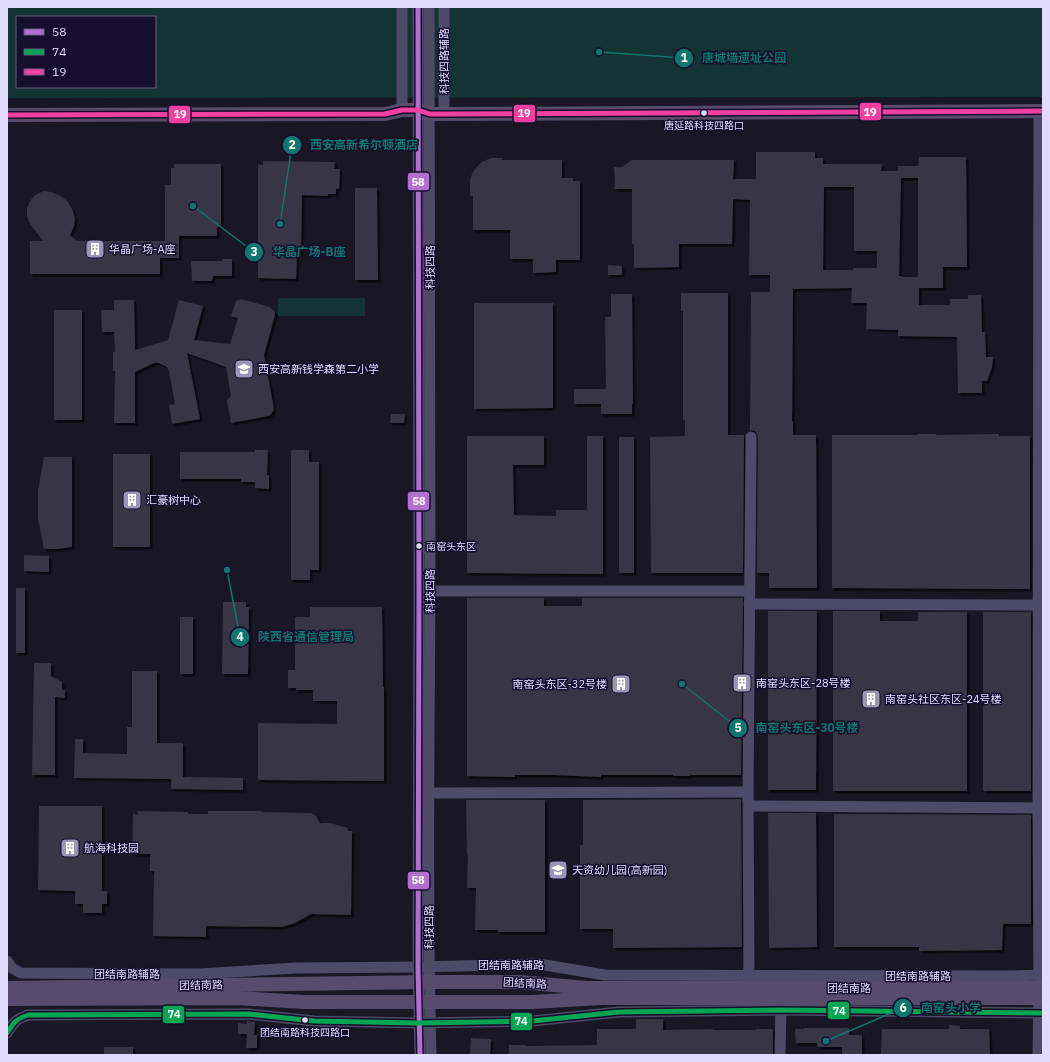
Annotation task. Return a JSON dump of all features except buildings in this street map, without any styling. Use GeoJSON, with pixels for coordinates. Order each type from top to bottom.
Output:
{"type":"FeatureCollection","features":[{"type":"Feature","properties":{"kind":"main road"},"geometry":{"type":"LineString","coordinates":[[7,115],[385,114],[402,110],[444,114],[1041,111]]}},
{"type":"Feature","properties":{"kind":"main road","name":"团结南路"},"geometry":{"type":"LineString","coordinates":[[7,988],[520,982],[587,988],[749,981],[1041,987]]}},
{"type":"Feature","properties":{"kind":"main road","name":"团结南路"},"geometry":{"type":"LineString","coordinates":[[7,999],[237,998],[304,1002],[532,1002],[601,998],[781,1004],[1041,987]]}},
{"type":"Feature","properties":{"kind":"street"},"geometry":{"type":"LineString","coordinates":[[402,7],[402,110]]}},
{"type":"Feature","properties":{"kind":"street","name":"科技四路"},"geometry":{"type":"LineString","coordinates":[[418,7],[424,112],[430,591],[428,793],[429,966],[424,982]]}},
{"type":"Feature","properties":{"kind":"street","name":"科技四路"},"geometry":{"type":"LineString","coordinates":[[429,7],[424,112],[419,609],[418,967],[424,982],[425,1002],[431,1022],[432,1055]]}},
{"type":"Feature","properties":{"kind":"street","name":"科技四路辅路"},"geometry":{"type":"LineString","coordinates":[[444,7],[444,114]]}},
{"type":"Feature","properties":{"kind":"street"},"geometry":{"type":"LineString","coordinates":[[1038,1055],[1041,1013],[1038,808],[1038,604],[1041,111]]}},
{"type":"Feature","properties":{"kind":"street"},"geometry":{"type":"LineString","coordinates":[[749,981],[748,792],[751,437]]}},
{"type":"Feature","properties":{"kind":"street"},"geometry":{"type":"LineString","coordinates":[[430,591],[749,591]]}},
{"type":"Feature","properties":{"kind":"street"},"geometry":{"type":"LineString","coordinates":[[749,604],[1038,604]]}},
{"type":"Feature","properties":{"kind":"street"},"geometry":{"type":"LineString","coordinates":[[428,793],[748,792]]}},
{"type":"Feature","properties":{"kind":"street"},"geometry":{"type":"LineString","coordinates":[[749,806],[1038,808]]}},
{"type":"Feature","properties":{"kind":"street","name":"团结南路辅路"},"geometry":{"type":"LineString","coordinates":[[7,961],[12,968],[21,973],[199,974],[296,968],[539,964],[605,975],[749,981]]}},
{"type":"Feature","properties":{"kind":"street","name":"科技四路"},"geometry":{"type":"LineString","coordinates":[[420,1055],[419,1022],[425,1002]]}},
{"type":"Feature","properties":{"kind":"street"},"geometry":{"type":"LineString","coordinates":[[7,1033],[18,1018],[28,1014],[248,1014],[314,1021],[532,1021],[619,1012],[781,1004],[1041,1013]]}},
{"type":"Feature","properties":{"kind":"street"},"geometry":{"type":"LineString","coordinates":[[780,1055],[781,1004]]}},
{"type":"Feature","properties":{"kind":"green space"},"geometry":{"type":"Polygon","coordinates":[[[7,7],[1043,7],[1043,97],[7,98],[7,7]]]}},
{"type":"Feature","properties":{"kind":"green space"},"geometry":{"type":"Polygon","coordinates":[[[278,298],[365,298],[365,316],[278,316],[278,298]]]}},
{"type":"Feature","properties":{"kind":"transit line","name":"58"},"geometry":{"type":"LineString","coordinates":[[418,7],[418,967],[420,1055]]}},
{"type":"Feature","properties":{"kind":"transit line","name":"19"},"geometry":{"type":"LineString","coordinates":[[7,115],[385,114],[402,110],[418,110],[430,114],[1043,111]]}},
{"type":"Feature","properties":{"kind":"transit line","name":"74"},"geometry":{"type":"LineString","coordinates":[[7,1033],[16,1021],[28,1015],[248,1014],[314,1021],[419,1023],[532,1021],[619,1012],[781,1010],[1043,1013]]}},
{"type":"Feature","properties":{"kind":"place","name":"唐城墙遗址公园"},"geometry":{"type":"Point","coordinates":[599,52]}},
{"type":"Feature","properties":{"kind":"place","name":"唐延路科技四路口"},"geometry":{"type":"Point","coordinates":[704,113]}},
{"type":"Feature","properties":{"kind":"place","name":"华晶广场-B座"},"geometry":{"type":"Point","coordinates":[193,206]}},
{"type":"Feature","properties":{"kind":"place","name":"西安高新希尔顿酒店"},"geometry":{"type":"Point","coordinates":[280,224]}},
{"type":"Feature","properties":{"kind":"place","name":"华晶广场-A座"},"geometry":{"type":"Point","coordinates":[95,249]}},
{"type":"Feature","properties":{"kind":"place","name":"西安高新钱学森第二小学"},"geometry":{"type":"Point","coordinates":[244,369]}},
{"type":"Feature","properties":{"kind":"place","name":"汇豪树中心"},"geometry":{"type":"Point","coordinates":[132,500]}},
{"type":"Feature","properties":{"kind":"place","name":"南窑头东区"},"geometry":{"type":"Point","coordinates":[419,546]}},
{"type":"Feature","properties":{"kind":"place","name":"陕西省通信管理局"},"geometry":{"type":"Point","coordinates":[227,570]}},
{"type":"Feature","properties":{"kind":"place","name":"南窑头东区-28号楼"},"geometry":{"type":"Point","coordinates":[742,683]}},
{"type":"Feature","properties":{"kind":"place","name":"南窑头东区-32号楼"},"geometry":{"type":"Point","coordinates":[621,684]}},
{"type":"Feature","properties":{"kind":"place","name":"南窑头东区-30号楼"},"geometry":{"type":"Point","coordinates":[682,684]}},
{"type":"Feature","properties":{"kind":"place","name":"南窑头社区东区-24号楼"},"geometry":{"type":"Point","coordinates":[871,699]}},
{"type":"Feature","properties":{"kind":"place","name":"航海科技园"},"geometry":{"type":"Point","coordinates":[70,848]}},
{"type":"Feature","properties":{"kind":"place","name":"天资幼儿园(高新园)"},"geometry":{"type":"Point","coordinates":[558,870]}},
{"type":"Feature","properties":{"kind":"place","name":"团结南路科技四路口"},"geometry":{"type":"Point","coordinates":[305,1020]}},
{"type":"Feature","properties":{"kind":"place","name":"南窑头小学"},"geometry":{"type":"Point","coordinates":[826,1041]}}]}
